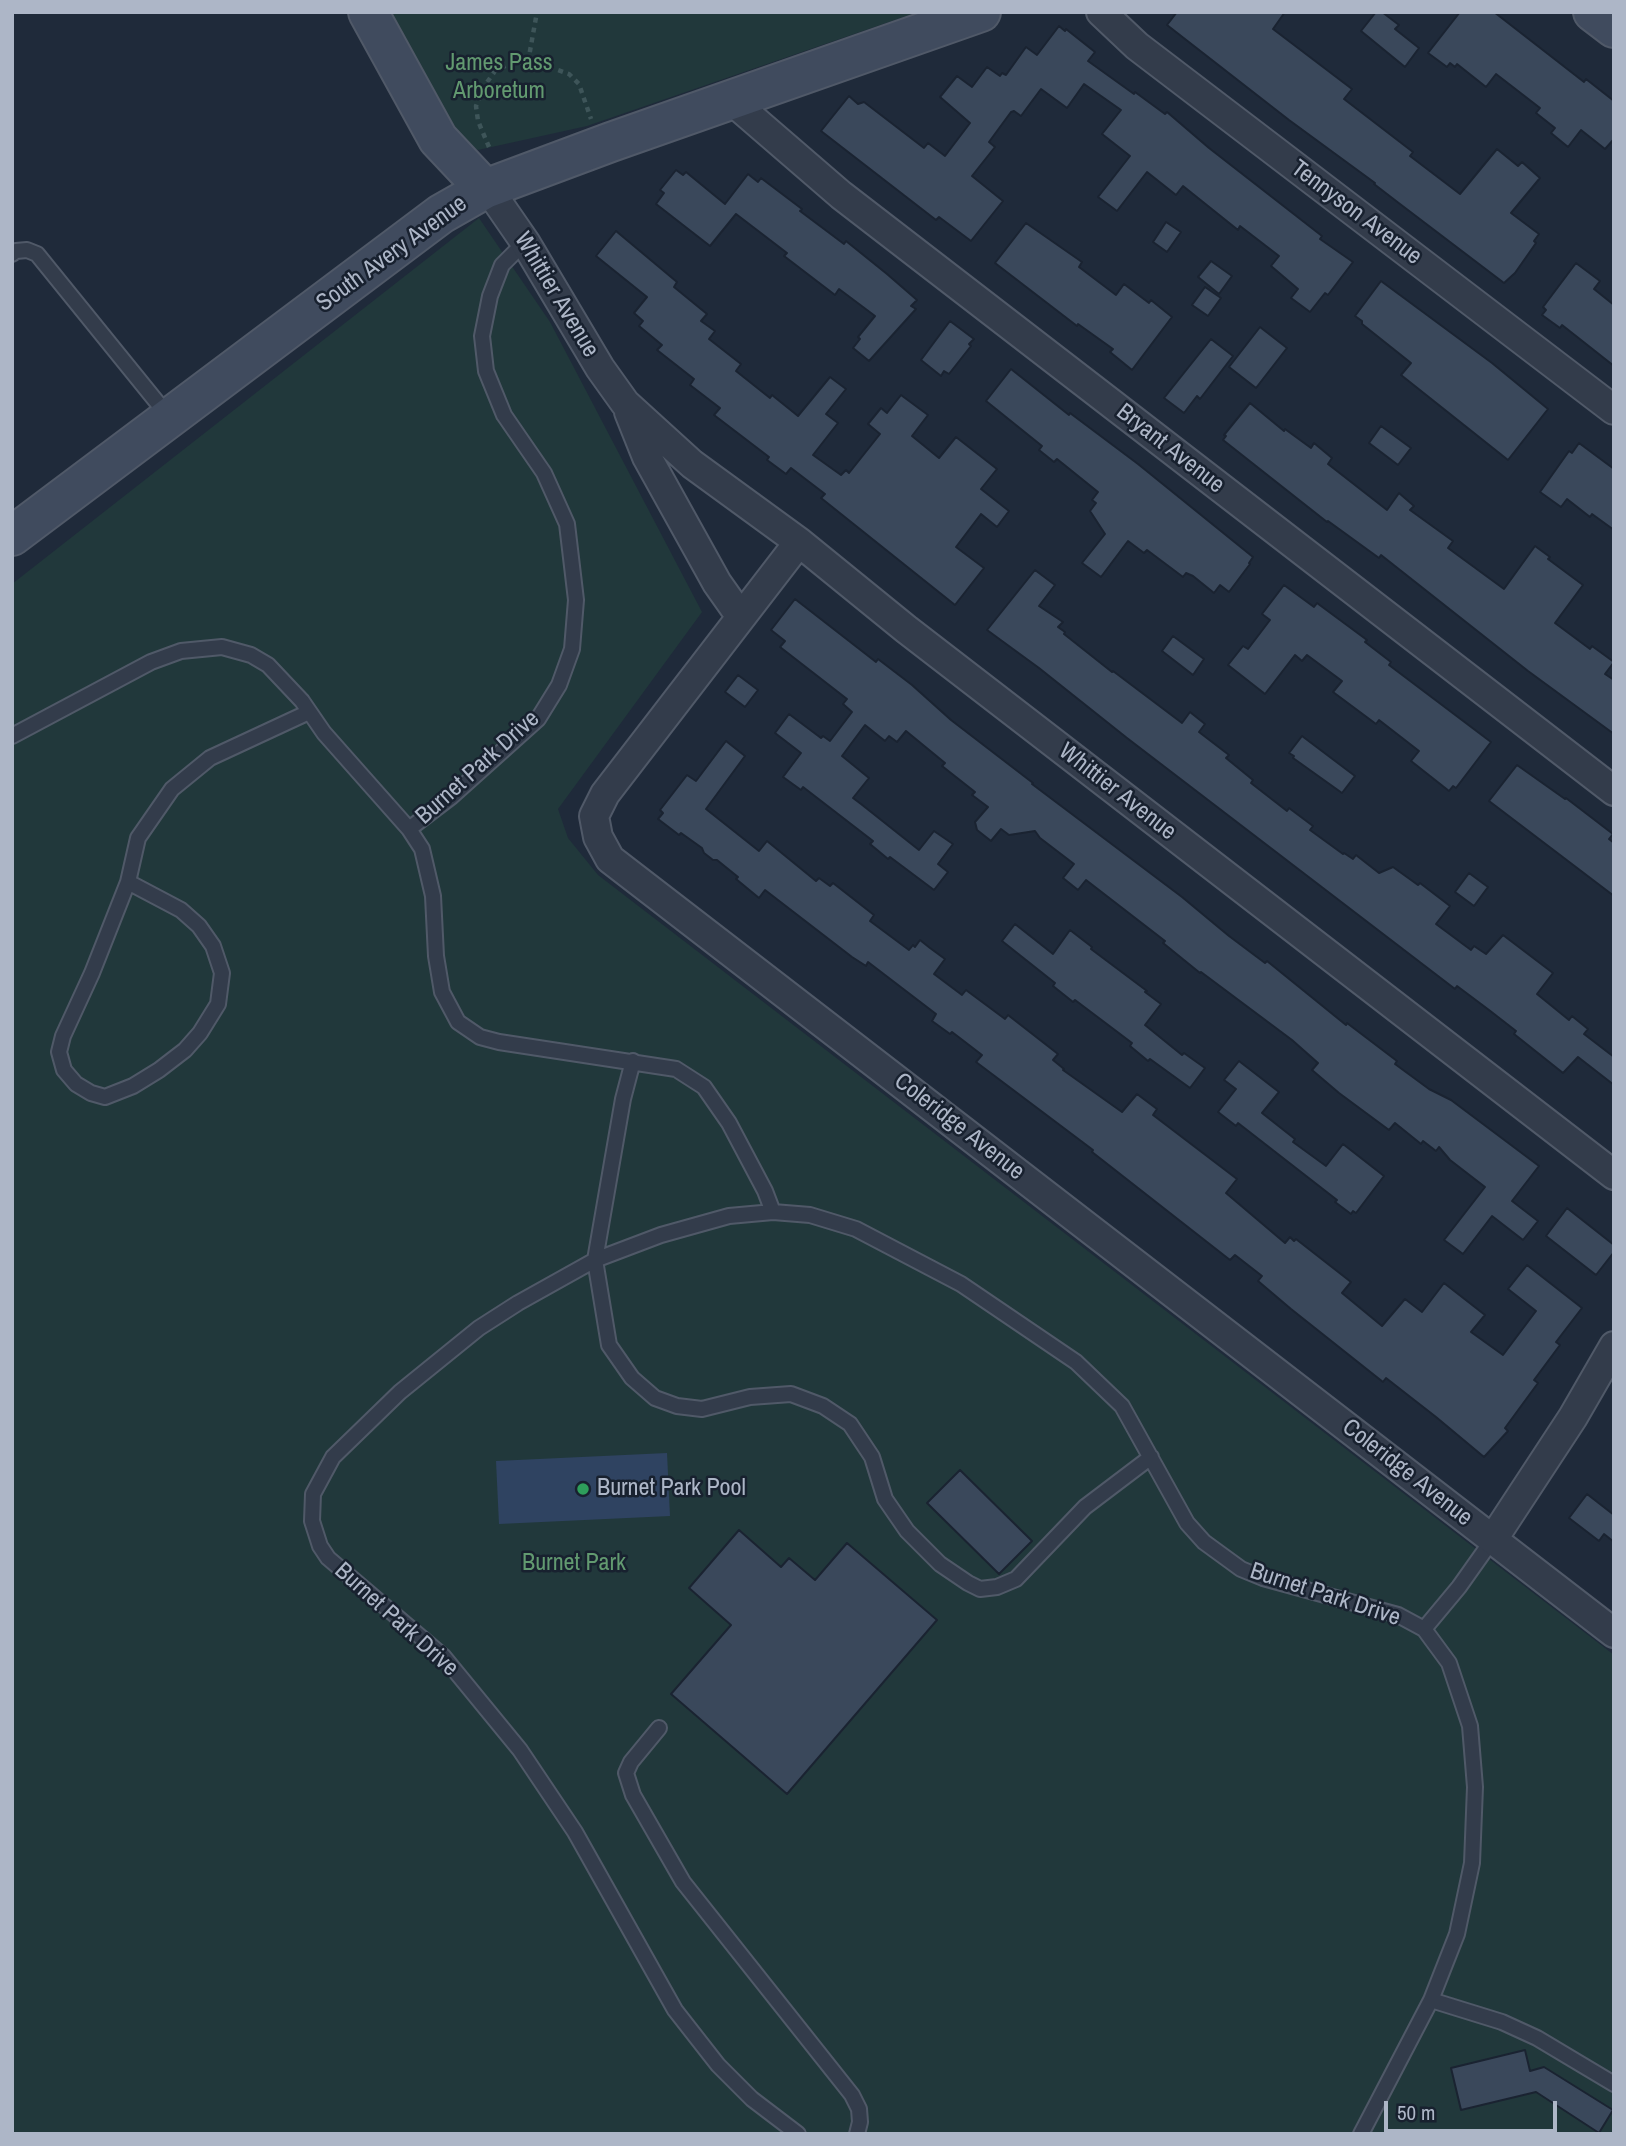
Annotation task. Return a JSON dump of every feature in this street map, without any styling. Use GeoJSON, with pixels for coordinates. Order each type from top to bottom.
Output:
{"type":"FeatureCollection","features":[{"type":"Feature","properties":{"kind":"street"},"geometry":{"type":"LineString","coordinates":[[368,12],[438,139],[494,185]]}},
{"type":"Feature","properties":{"kind":"street","name":"South Avery Avenue"},"geometry":{"type":"LineString","coordinates":[[12,536],[441,214],[494,185],[981,12]]}},
{"type":"Feature","properties":{"kind":"street","name":"Tennyson Avenue"},"geometry":{"type":"LineString","coordinates":[[1101,12],[1138,46],[1614,410]]}},
{"type":"Feature","properties":{"kind":"street","name":"Bryant Avenue"},"geometry":{"type":"LineString","coordinates":[[731,100],[841,195],[1614,791]]}},
{"type":"Feature","properties":{"kind":"street","name":"Whittier Avenue"},"geometry":{"type":"LineString","coordinates":[[494,185],[496,200],[525,242],[600,368],[625,403],[692,464],[799,542],[928,646],[1614,1175]]}},
{"type":"Feature","properties":{"kind":"street","name":"Whittier Avenue"},"geometry":{"type":"LineString","coordinates":[[625,403],[648,457],[717,583],[741,617]]}},
{"type":"Feature","properties":{"kind":"street","name":"Coleridge Avenue"},"geometry":{"type":"LineString","coordinates":[[799,542],[605,794],[594,816],[598,837],[610,859],[1614,1633]]}},
{"type":"Feature","properties":{"kind":"street","name":"Burnet Park Drive"},"geometry":{"type":"LineString","coordinates":[[1493,1539],[1573,1417],[1614,1346]]}},
{"type":"Feature","properties":{"kind":"lane","name":"Burnet Park Drive"},"geometry":{"type":"LineString","coordinates":[[409,829],[451,797],[538,719],[559,685],[572,649],[576,600],[567,524],[544,473],[504,415],[485,371],[482,336],[490,296],[502,265],[525,242]]}},
{"type":"Feature","properties":{"kind":"lane"},"geometry":{"type":"LineString","coordinates":[[12,254],[27,250],[37,254],[170,418]]}},
{"type":"Feature","properties":{"kind":"lane","name":"Burnet Park Drive"},"geometry":{"type":"LineString","coordinates":[[12,736],[151,662],[181,651],[222,647],[251,655],[268,665],[302,701],[324,733],[409,829],[422,849],[433,896],[436,956],[442,992],[458,1022],[480,1037],[499,1042],[676,1069],[704,1087],[729,1124],[765,1191],[773,1212]]}},
{"type":"Feature","properties":{"kind":"lane"},"geometry":{"type":"LineString","coordinates":[[128,881],[181,910],[198,926],[213,946],[222,973],[218,1004],[200,1033],[185,1050],[133,1086],[105,1097],[76,1084],[64,1070],[59,1052],[63,1036],[92,973],[128,881],[138,838],[172,789],[210,758],[309,712]]}},
{"type":"Feature","properties":{"kind":"lane"},"geometry":{"type":"LineString","coordinates":[[633,1062],[623,1099],[595,1260],[609,1346],[632,1378],[655,1398],[677,1406],[702,1409],[750,1397],[791,1394],[824,1406],[850,1424],[872,1457],[885,1499],[907,1531],[940,1564],[980,1589],[997,1587],[1016,1580],[1085,1507],[1150,1457]]}},
{"type":"Feature","properties":{"kind":"lane","name":"Burnet Park Drive"},"geometry":{"type":"LineString","coordinates":[[798,2134],[752,2099],[718,2065],[675,2010],[575,1832],[520,1750],[443,1656],[328,1558],[320,1546],[312,1521],[313,1494],[333,1457],[400,1392],[479,1328],[517,1303],[595,1260],[661,1235],[729,1216],[773,1212],[810,1215],[856,1229],[961,1284],[1076,1362],[1122,1406],[1187,1523],[1204,1542],[1241,1569],[1263,1578],[1398,1615],[1424,1629],[1459,1587],[1493,1539]]}},
{"type":"Feature","properties":{"kind":"lane"},"geometry":{"type":"LineString","coordinates":[[1361,2134],[1431,2000],[1457,1934],[1472,1863],[1475,1787],[1469,1726],[1449,1663],[1424,1629]]}},
{"type":"Feature","properties":{"kind":"lane"},"geometry":{"type":"LineString","coordinates":[[659,1728],[631,1762],[626,1773],[633,1795],[682,1882],[852,2095],[859,2109],[857,2134]]}},
{"type":"Feature","properties":{"kind":"lane"},"geometry":{"type":"LineString","coordinates":[[1431,2000],[1502,2022],[1537,2038],[1614,2084]]}},
{"type":"Feature","properties":{"kind":"path"},"geometry":{"type":"LineString","coordinates":[[528,62],[537,12]]}},
{"type":"Feature","properties":{"kind":"path"},"geometry":{"type":"LineString","coordinates":[[494,185],[476,106],[483,88],[495,71],[514,62],[538,62],[569,74],[579,84],[599,146]]}},
{"type":"Feature","properties":{"kind":"green space","name":"James Pass Arboretum"},"geometry":{"type":"Polygon","coordinates":[[[385,12],[918,12],[587,126],[478,150],[459,142],[385,12]]]}},
{"type":"Feature","properties":{"kind":"green space","name":"Burnet Park"},"geometry":{"type":"Polygon","coordinates":[[[479,218],[550,322],[702,612],[558,809],[568,838],[598,875],[1614,1655],[1614,2134],[12,2134],[12,584],[479,218]]]}},
{"type":"Feature","properties":{"kind":"water","name":"Burnet Park Pool"},"geometry":{"type":"Polygon","coordinates":[[[667,1453],[670,1516],[499,1524],[496,1461],[667,1453]]]}},
{"type":"Feature","properties":{"kind":"building"},"geometry":{"type":"Polygon","coordinates":[[[1177,12],[1285,12],[1273,29],[1352,89],[1344,99],[1413,152],[1410,156],[1460,194],[1497,149],[1518,166],[1522,162],[1540,178],[1511,213],[1539,234],[1534,241],[1536,243],[1515,273],[1504,283],[1289,120],[1167,25],[1177,12]]]}},
{"type":"Feature","properties":{"kind":"building"},"geometry":{"type":"Polygon","coordinates":[[[1376,12],[1382,12],[1399,25],[1395,29],[1419,48],[1405,67],[1361,31],[1376,12]]]}},
{"type":"Feature","properties":{"kind":"building"},"geometry":{"type":"Polygon","coordinates":[[[1460,12],[1494,12],[1584,82],[1586,79],[1614,101],[1614,139],[1605,149],[1581,130],[1568,147],[1551,133],[1555,128],[1536,113],[1540,108],[1496,74],[1486,87],[1457,64],[1455,67],[1450,63],[1447,67],[1428,53],[1460,12]]]}},
{"type":"Feature","properties":{"kind":"building"},"geometry":{"type":"Polygon","coordinates":[[[1059,26],[1095,52],[1088,61],[1134,94],[1135,92],[1165,114],[1167,112],[1322,236],[1320,239],[1353,262],[1328,295],[1325,293],[1310,312],[1291,298],[1298,289],[1271,266],[1279,256],[1240,226],[1238,230],[1183,186],[1176,195],[1147,172],[1117,211],[1098,197],[1130,156],[1102,134],[1121,110],[1084,84],[1067,108],[1041,89],[1021,116],[1011,112],[989,142],[995,147],[972,176],[1003,201],[971,241],[939,217],[936,220],[821,131],[849,96],[858,104],[864,102],[924,148],[928,143],[945,156],[970,123],[940,97],[957,76],[972,87],[987,67],[1000,76],[1002,73],[1006,75],[1026,47],[1037,55],[1059,26]]]}},
{"type":"Feature","properties":{"kind":"building"},"geometry":{"type":"Polygon","coordinates":[[[676,170],[683,175],[686,172],[725,204],[748,174],[758,182],[761,178],[802,209],[800,211],[844,244],[846,241],[887,274],[917,300],[911,306],[916,309],[869,361],[853,348],[860,339],[858,337],[875,316],[839,289],[835,295],[784,256],[787,253],[736,214],[710,246],[656,204],[664,193],[660,190],[676,170]]]}},
{"type":"Feature","properties":{"kind":"building"},"geometry":{"type":"Polygon","coordinates":[[[1166,222],[1181,232],[1167,252],[1153,242],[1166,222]]]}},
{"type":"Feature","properties":{"kind":"building"},"geometry":{"type":"Polygon","coordinates":[[[1026,223],[1082,262],[1079,267],[1116,295],[1124,284],[1149,303],[1151,300],[1172,317],[1132,370],[1110,352],[1113,349],[1078,324],[1077,326],[995,263],[1026,223]]]}},
{"type":"Feature","properties":{"kind":"building"},"geometry":{"type":"Polygon","coordinates":[[[616,231],[677,282],[674,287],[707,314],[701,321],[715,331],[709,339],[741,364],[736,371],[770,398],[772,395],[798,416],[830,377],[846,389],[826,414],[838,423],[813,455],[841,475],[846,470],[849,473],[880,434],[868,424],[881,408],[887,413],[901,395],[928,415],[912,436],[939,458],[956,437],[997,469],[981,489],[1009,511],[997,527],[981,514],[956,547],[984,568],[955,605],[821,498],[825,494],[791,468],[786,474],[767,460],[769,457],[714,415],[720,408],[690,385],[694,379],[657,350],[662,345],[639,326],[643,321],[634,313],[647,297],[596,256],[616,231]]]}},
{"type":"Feature","properties":{"kind":"building"},"geometry":{"type":"Polygon","coordinates":[[[1211,261],[1232,276],[1219,294],[1198,277],[1211,261]]]}},
{"type":"Feature","properties":{"kind":"building"},"geometry":{"type":"Polygon","coordinates":[[[1576,263],[1600,281],[1594,289],[1614,305],[1614,366],[1562,325],[1560,328],[1542,315],[1546,310],[1543,307],[1576,263]]]}},
{"type":"Feature","properties":{"kind":"building"},"geometry":{"type":"Polygon","coordinates":[[[1381,281],[1492,363],[1548,409],[1508,460],[1401,375],[1411,363],[1355,316],[1381,281]]]}},
{"type":"Feature","properties":{"kind":"building"},"geometry":{"type":"Polygon","coordinates":[[[1205,287],[1221,298],[1208,316],[1192,305],[1205,287]]]}},
{"type":"Feature","properties":{"kind":"building"},"geometry":{"type":"Polygon","coordinates":[[[950,321],[974,339],[949,374],[944,371],[941,376],[921,360],[950,321]]]}},
{"type":"Feature","properties":{"kind":"building"},"geometry":{"type":"Polygon","coordinates":[[[1260,327],[1287,348],[1256,388],[1229,367],[1260,327]]]}},
{"type":"Feature","properties":{"kind":"building"},"geometry":{"type":"Polygon","coordinates":[[[1211,339],[1233,356],[1200,399],[1197,396],[1184,413],[1164,398],[1211,339]]]}},
{"type":"Feature","properties":{"kind":"building"},"geometry":{"type":"Polygon","coordinates":[[[1011,369],[1138,464],[1253,557],[1229,592],[1220,585],[1214,593],[1193,576],[1186,573],[1183,577],[1147,550],[1144,553],[1128,541],[1101,577],[1082,563],[1105,534],[1090,511],[1096,503],[1092,500],[1098,492],[1057,459],[1054,462],[1039,450],[1042,446],[986,401],[1011,369]]]}},
{"type":"Feature","properties":{"kind":"building"},"geometry":{"type":"Polygon","coordinates":[[[1250,403],[1284,431],[1285,429],[1311,448],[1314,443],[1332,458],[1328,464],[1387,510],[1399,493],[1414,506],[1410,510],[1453,541],[1448,548],[1504,589],[1535,546],[1583,585],[1555,623],[1590,649],[1592,646],[1614,662],[1605,674],[1614,680],[1614,734],[1528,671],[1381,555],[1379,558],[1327,522],[1223,440],[1226,436],[1224,435],[1250,403]]]}},
{"type":"Feature","properties":{"kind":"building"},"geometry":{"type":"Polygon","coordinates":[[[1381,426],[1411,448],[1398,465],[1369,443],[1381,426]]]}},
{"type":"Feature","properties":{"kind":"building"},"geometry":{"type":"Polygon","coordinates":[[[1579,443],[1614,469],[1614,530],[1592,514],[1590,517],[1567,499],[1561,507],[1540,492],[1569,451],[1572,453],[1579,443]]]}},
{"type":"Feature","properties":{"kind":"building"},"geometry":{"type":"Polygon","coordinates":[[[1035,570],[1055,585],[1039,606],[1063,622],[1058,627],[1064,634],[1182,723],[1190,712],[1205,724],[1199,732],[1229,755],[1226,758],[1253,780],[1251,783],[1287,811],[1289,808],[1313,826],[1310,830],[1343,854],[1353,859],[1356,855],[1379,873],[1393,867],[1418,885],[1420,883],[1450,906],[1436,924],[1471,950],[1474,946],[1486,954],[1503,935],[1553,973],[1537,994],[1569,1020],[1572,1016],[1588,1029],[1584,1034],[1614,1057],[1614,1085],[1578,1057],[1563,1073],[1489,1010],[1457,986],[1455,989],[987,630],[1035,570]]]}},
{"type":"Feature","properties":{"kind":"building"},"geometry":{"type":"Polygon","coordinates":[[[1284,585],[1314,607],[1317,603],[1367,640],[1365,642],[1391,662],[1389,665],[1491,742],[1456,788],[1453,786],[1449,791],[1411,761],[1419,751],[1379,720],[1376,724],[1333,692],[1342,681],[1307,655],[1302,661],[1295,655],[1265,694],[1228,665],[1243,646],[1248,649],[1270,620],[1262,614],[1284,585]]]}},
{"type":"Feature","properties":{"kind":"building"},"geometry":{"type":"Polygon","coordinates":[[[795,599],[876,662],[878,659],[912,685],[951,720],[1032,784],[1182,897],[1229,936],[1265,963],[1267,961],[1346,1025],[1347,1023],[1397,1061],[1395,1064],[1429,1089],[1451,1100],[1539,1166],[1512,1201],[1538,1221],[1523,1240],[1492,1216],[1463,1254],[1444,1240],[1485,1187],[1450,1160],[1439,1147],[1436,1151],[1423,1141],[1421,1144],[1395,1123],[1389,1130],[1339,1093],[1312,1070],[1318,1063],[1292,1040],[1200,973],[1163,943],[1165,941],[1086,880],[1078,890],[1063,878],[1074,864],[1040,838],[1035,831],[1009,835],[1001,829],[991,841],[977,830],[975,822],[988,807],[972,795],[975,792],[942,766],[945,763],[906,731],[897,742],[889,736],[885,741],[865,725],[842,756],[869,778],[853,798],[919,850],[934,831],[953,844],[938,864],[948,872],[934,890],[890,857],[888,859],[870,844],[873,841],[803,787],[801,790],[783,777],[801,753],[775,733],[789,714],[821,738],[823,736],[830,741],[852,712],[843,704],[847,699],[780,647],[785,641],[771,630],[795,599]]]}},
{"type":"Feature","properties":{"kind":"building"},"geometry":{"type":"Polygon","coordinates":[[[1173,636],[1204,659],[1193,675],[1162,651],[1173,636]]]}},
{"type":"Feature","properties":{"kind":"building"},"geometry":{"type":"Polygon","coordinates":[[[738,675],[758,690],[745,707],[725,692],[738,675]]]}},
{"type":"Feature","properties":{"kind":"building"},"geometry":{"type":"Polygon","coordinates":[[[1302,736],[1355,776],[1342,793],[1289,753],[1302,736]]]}},
{"type":"Feature","properties":{"kind":"building"},"geometry":{"type":"Polygon","coordinates":[[[726,741],[745,756],[706,809],[759,851],[767,841],[816,881],[819,878],[830,886],[833,883],[874,915],[870,921],[909,950],[920,940],[945,959],[934,974],[962,995],[966,990],[1005,1019],[1008,1015],[1058,1054],[1053,1060],[1063,1070],[1122,1112],[1137,1094],[1157,1109],[1153,1115],[1237,1179],[1226,1193],[1285,1243],[1290,1237],[1294,1241],[1296,1239],[1351,1282],[1342,1293],[1382,1326],[1405,1299],[1422,1312],[1444,1283],[1485,1315],[1471,1332],[1503,1355],[1536,1311],[1508,1289],[1527,1265],[1582,1308],[1556,1342],[1560,1345],[1534,1380],[1538,1383],[1505,1428],[1508,1431],[1484,1457],[1386,1378],[1383,1382],[1291,1309],[1258,1281],[1262,1276],[1235,1255],[1230,1260],[1092,1152],[1093,1150],[976,1062],[982,1055],[952,1032],[950,1034],[932,1021],[936,1014],[868,962],[866,966],[852,957],[765,890],[759,898],[736,879],[738,877],[704,853],[702,848],[658,819],[663,813],[660,810],[687,775],[696,781],[726,741]]]}},
{"type":"Feature","properties":{"kind":"building"},"geometry":{"type":"Polygon","coordinates":[[[1517,765],[1613,834],[1609,839],[1614,843],[1614,896],[1489,801],[1517,765]]]}},
{"type":"Feature","properties":{"kind":"building"},"geometry":{"type":"Polygon","coordinates":[[[1469,873],[1488,887],[1474,906],[1455,892],[1469,873]]]}},
{"type":"Feature","properties":{"kind":"building"},"geometry":{"type":"Polygon","coordinates":[[[1015,924],[1053,954],[1070,930],[1161,1004],[1145,1025],[1182,1055],[1184,1053],[1205,1068],[1190,1088],[1150,1059],[1148,1061],[1130,1046],[1132,1043],[1075,1000],[1073,1002],[1053,986],[1055,983],[1002,941],[1015,924]]]}},
{"type":"Feature","properties":{"kind":"building"},"geometry":{"type":"Polygon","coordinates":[[[1239,1061],[1279,1092],[1262,1113],[1295,1139],[1293,1142],[1326,1166],[1343,1144],[1384,1176],[1356,1213],[1353,1211],[1351,1214],[1335,1202],[1337,1200],[1238,1123],[1236,1126],[1218,1112],[1236,1089],[1224,1080],[1239,1061]]]}},
{"type":"Feature","properties":{"kind":"building"},"geometry":{"type":"Polygon","coordinates":[[[1567,1208],[1614,1245],[1614,1252],[1596,1275],[1546,1236],[1567,1208]]]}},
{"type":"Feature","properties":{"kind":"building"},"geometry":{"type":"Polygon","coordinates":[[[960,1470],[1032,1541],[999,1574],[927,1503],[960,1470]]]}},
{"type":"Feature","properties":{"kind":"building"},"geometry":{"type":"Polygon","coordinates":[[[1587,1494],[1614,1515],[1614,1542],[1604,1534],[1599,1541],[1569,1518],[1587,1494]]]}},
{"type":"Feature","properties":{"kind":"building"},"geometry":{"type":"Polygon","coordinates":[[[739,1530],[781,1567],[789,1558],[815,1580],[847,1543],[937,1620],[787,1794],[671,1694],[731,1625],[689,1588],[739,1530]]]}},
{"type":"Feature","properties":{"kind":"building"},"geometry":{"type":"Polygon","coordinates":[[[1525,2050],[1530,2071],[1544,2067],[1613,2110],[1599,2133],[1536,2092],[1461,2110],[1451,2068],[1525,2050]]]}},
{"type":"Feature","properties":{"kind":"place","name":"Burnet Park Pool"},"geometry":{"type":"Point","coordinates":[583,1489]}}]}
